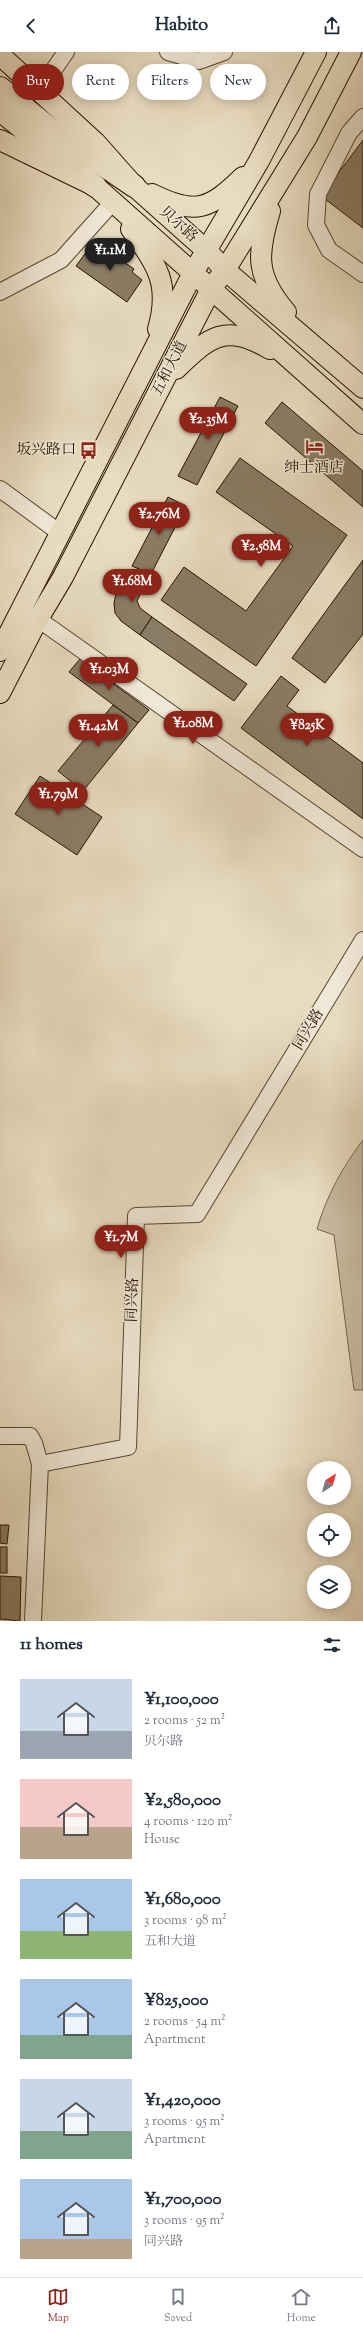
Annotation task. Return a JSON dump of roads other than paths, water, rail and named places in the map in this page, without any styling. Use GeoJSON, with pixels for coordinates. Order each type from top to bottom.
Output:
{"type":"FeatureCollection","features":[{"type":"Feature","properties":{"kind":"highway"},"geometry":{"type":"LineString","coordinates":[[0,88],[49,128],[134,186]]}},
{"type":"Feature","properties":{"kind":"highway"},"geometry":{"type":"LineString","coordinates":[[0,110],[95,186]]}},
{"type":"Feature","properties":{"kind":"main road","name":"五和大道"},"geometry":{"type":"LineString","coordinates":[[0,651],[151,358],[193,273],[259,161],[316,52]]}},
{"type":"Feature","properties":{"kind":"main road","name":"五和大道"},"geometry":{"type":"LineString","coordinates":[[0,693],[38,619],[63,577],[211,289],[225,270],[307,136],[351,52]]}},
{"type":"Feature","properties":{"kind":"main road","name":"贝尔路"},"geometry":{"type":"LineString","coordinates":[[0,55],[12,66]]}},
{"type":"Feature","properties":{"kind":"main road","name":"贝尔路"},"geometry":{"type":"LineString","coordinates":[[49,100],[95,142],[134,186],[207,251],[225,270],[363,388]]}},
{"type":"Feature","properties":{"kind":"main road","name":"贝尔路"},"geometry":{"type":"LineString","coordinates":[[0,140],[95,186],[112,203],[363,424]]}},
{"type":"Feature","properties":{"kind":"main road"},"geometry":{"type":"LineString","coordinates":[[134,186],[170,203],[192,208],[222,197],[259,161]]}},
{"type":"Feature","properties":{"kind":"main road"},"geometry":{"type":"LineString","coordinates":[[277,185],[260,248],[260,268],[265,283],[278,303],[315,348]]}},
{"type":"Feature","properties":{"kind":"main road"},"geometry":{"type":"LineString","coordinates":[[112,203],[159,272],[163,291],[163,313],[151,358]]}},
{"type":"Feature","properties":{"kind":"main road"},"geometry":{"type":"LineString","coordinates":[[165,380],[195,350],[218,335],[232,335],[255,340],[293,362]]}},
{"type":"Feature","properties":{"kind":"street"},"geometry":{"type":"LineString","coordinates":[[58,64],[66,52]]}},
{"type":"Feature","properties":{"kind":"street"},"geometry":{"type":"LineString","coordinates":[[168,52],[199,62],[224,52]]}},
{"type":"Feature","properties":{"kind":"street"},"geometry":{"type":"LineString","coordinates":[[363,117],[349,133],[318,194],[316,225],[329,250],[363,274]]}},
{"type":"Feature","properties":{"kind":"street"},"geometry":{"type":"LineString","coordinates":[[0,292],[61,260],[112,203]]}},
{"type":"Feature","properties":{"kind":"street"},"geometry":{"type":"LineString","coordinates":[[0,489],[60,533]]}},
{"type":"Feature","properties":{"kind":"street"},"geometry":{"type":"LineString","coordinates":[[38,619],[363,849]]}},
{"type":"Feature","properties":{"kind":"street","name":"同兴路"},"geometry":{"type":"LineString","coordinates":[[40,1464],[128,1447],[136,1216],[197,1214],[363,940]]}},
{"type":"Feature","properties":{"kind":"street"},"geometry":{"type":"LineString","coordinates":[[0,1436],[30,1436],[34,1443],[40,1464],[33,1621]]}},
{"type":"Feature","properties":{"kind":"place","name":"绅士酒店"},"geometry":{"type":"Point","coordinates":[314,447]}},
{"type":"Feature","properties":{"kind":"place","name":"坂兴路口"},"geometry":{"type":"Point","coordinates":[89,450]}}]}
